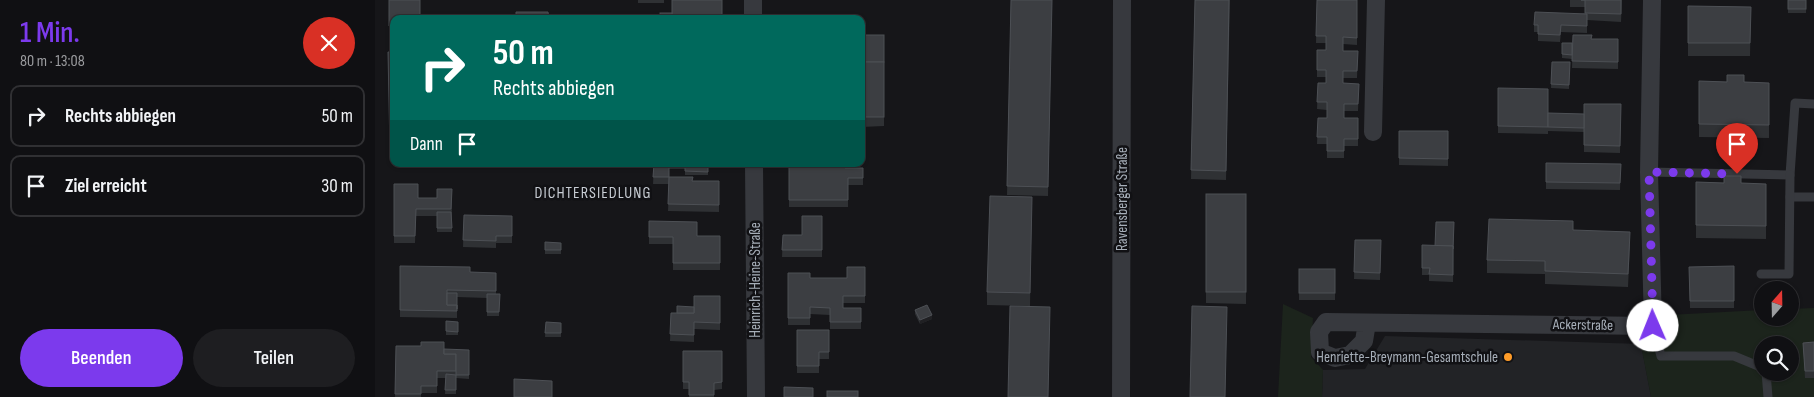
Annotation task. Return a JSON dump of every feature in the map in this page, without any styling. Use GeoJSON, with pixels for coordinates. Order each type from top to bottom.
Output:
{"type":"FeatureCollection","features":[{"type":"Feature","properties":{"kind":"street"},"geometry":{"type":"LineString","coordinates":[[753,0],[753,15]]}},
{"type":"Feature","properties":{"kind":"street","name":"Ravensberger Straße"},"geometry":{"type":"LineString","coordinates":[[1121,397],[1122,0]]}},
{"type":"Feature","properties":{"kind":"street"},"geometry":{"type":"LineString","coordinates":[[1373,132],[1376,0]]}},
{"type":"Feature","properties":{"kind":"street"},"geometry":{"type":"LineString","coordinates":[[1652,0],[1649,172],[1653,326]]}},
{"type":"Feature","properties":{"kind":"street","name":"Heinrich-Heine-Straße"},"geometry":{"type":"LineString","coordinates":[[754,167],[756,397]]}},
{"type":"Feature","properties":{"kind":"street","name":"Ackerstraße"},"geometry":{"type":"LineString","coordinates":[[1367,323],[1653,326]]}},
{"type":"Feature","properties":{"kind":"lane"},"geometry":{"type":"LineString","coordinates":[[1761,274],[1789,274],[1790,175],[1795,103],[1814,104]]}},
{"type":"Feature","properties":{"kind":"lane"},"geometry":{"type":"LineString","coordinates":[[1649,172],[1790,175]]}},
{"type":"Feature","properties":{"kind":"lane"},"geometry":{"type":"LineString","coordinates":[[1790,197],[1814,197]]}},
{"type":"Feature","properties":{"kind":"lane"},"geometry":{"type":"LineString","coordinates":[[1653,326],[1661,356],[1734,356],[1754,364]]}},
{"type":"Feature","properties":{"kind":"lane"},"geometry":{"type":"LineString","coordinates":[[1767,381],[1768,397]]}},
{"type":"Feature","properties":{"kind":"shaded area"},"geometry":{"type":"Polygon","coordinates":[[[1283,304],[1313,318],[1311,357],[1323,370],[1322,397],[1278,397],[1283,304]]]}},
{"type":"Feature","properties":{"kind":"shaded area"},"geometry":{"type":"Polygon","coordinates":[[[1814,308],[1814,397],[1651,397],[1641,345],[1668,315],[1754,310],[1754,326],[1799,326],[1799,309],[1814,308]]]}},
{"type":"Feature","properties":{"kind":"shaded area","name":"Henriette-Breymann-Gesamtschule"},"geometry":{"type":"Polygon","coordinates":[[[1385,336],[1641,344],[1651,397],[1322,397],[1323,370],[1365,369],[1385,336]]]}},
{"type":"Feature","properties":{"kind":"building"},"geometry":{"type":"Polygon","coordinates":[[[389,0],[420,0],[420,15],[390,15],[389,26],[389,0]]]}},
{"type":"Feature","properties":{"kind":"building"},"geometry":{"type":"Polygon","coordinates":[[[672,0],[722,0],[722,15],[672,15],[672,0]]]}},
{"type":"Feature","properties":{"kind":"building"},"geometry":{"type":"Polygon","coordinates":[[[1011,0],[1052,0],[1048,187],[1007,186],[1011,0]]]}},
{"type":"Feature","properties":{"kind":"building"},"geometry":{"type":"Polygon","coordinates":[[[1195,0],[1229,0],[1226,171],[1191,170],[1195,0]]]}},
{"type":"Feature","properties":{"kind":"building"},"geometry":{"type":"Polygon","coordinates":[[[1317,0],[1357,0],[1357,38],[1343,37],[1343,51],[1358,51],[1357,71],[1343,71],[1343,83],[1359,84],[1358,104],[1344,104],[1344,118],[1358,118],[1358,139],[1344,139],[1344,151],[1327,151],[1327,137],[1317,137],[1318,118],[1327,118],[1327,102],[1317,102],[1318,83],[1326,83],[1326,70],[1317,70],[1317,50],[1326,50],[1326,36],[1316,36],[1317,0]]]}},
{"type":"Feature","properties":{"kind":"building"},"geometry":{"type":"Polygon","coordinates":[[[1585,0],[1621,0],[1621,14],[1585,13],[1585,0]]]}},
{"type":"Feature","properties":{"kind":"building"},"geometry":{"type":"Polygon","coordinates":[[[1788,0],[1806,0],[1806,9],[1788,9],[1788,0]]]}},
{"type":"Feature","properties":{"kind":"building"},"geometry":{"type":"Polygon","coordinates":[[[1688,6],[1751,7],[1750,43],[1688,43],[1688,6]]]}},
{"type":"Feature","properties":{"kind":"building"},"geometry":{"type":"Polygon","coordinates":[[[516,12],[548,12],[548,15],[516,15],[516,12]]]}},
{"type":"Feature","properties":{"kind":"building"},"geometry":{"type":"Polygon","coordinates":[[[1535,12],[1587,14],[1587,26],[1561,25],[1560,35],[1538,34],[1538,25],[1534,25],[1535,12]]]}},
{"type":"Feature","properties":{"kind":"building"},"geometry":{"type":"Polygon","coordinates":[[[660,13],[672,13],[672,15],[660,15],[660,13]]]}},
{"type":"Feature","properties":{"kind":"building"},"geometry":{"type":"Polygon","coordinates":[[[865,35],[884,35],[884,62],[865,62],[865,35]]]}},
{"type":"Feature","properties":{"kind":"building"},"geometry":{"type":"Polygon","coordinates":[[[1573,35],[1592,35],[1591,39],[1618,39],[1618,62],[1572,61],[1573,35]]]}},
{"type":"Feature","properties":{"kind":"building"},"geometry":{"type":"Polygon","coordinates":[[[1562,43],[1572,43],[1572,55],[1562,54],[1562,43]]]}},
{"type":"Feature","properties":{"kind":"building"},"geometry":{"type":"Polygon","coordinates":[[[388,52],[390,52],[390,151],[388,52]]]}},
{"type":"Feature","properties":{"kind":"building"},"geometry":{"type":"Polygon","coordinates":[[[865,62],[884,62],[884,117],[865,117],[865,62]]]}},
{"type":"Feature","properties":{"kind":"building"},"geometry":{"type":"Polygon","coordinates":[[[1552,62],[1570,62],[1569,85],[1551,84],[1552,62]]]}},
{"type":"Feature","properties":{"kind":"building"},"geometry":{"type":"Polygon","coordinates":[[[1727,75],[1744,75],[1744,82],[1769,83],[1769,125],[1699,124],[1699,81],[1727,82],[1727,75]]]}},
{"type":"Feature","properties":{"kind":"building"},"geometry":{"type":"Polygon","coordinates":[[[1498,88],[1548,89],[1548,127],[1498,126],[1498,88]]]}},
{"type":"Feature","properties":{"kind":"building"},"geometry":{"type":"Polygon","coordinates":[[[1584,104],[1621,104],[1620,146],[1584,145],[1584,104]]]}},
{"type":"Feature","properties":{"kind":"building"},"geometry":{"type":"Polygon","coordinates":[[[1548,113],[1584,114],[1584,128],[1548,127],[1548,113]]]}},
{"type":"Feature","properties":{"kind":"building"},"geometry":{"type":"Polygon","coordinates":[[[1399,131],[1448,131],[1448,159],[1399,158],[1399,131]]]}},
{"type":"Feature","properties":{"kind":"building"},"geometry":{"type":"Polygon","coordinates":[[[1546,163],[1621,164],[1620,183],[1546,182],[1546,163]]]}},
{"type":"Feature","properties":{"kind":"building"},"geometry":{"type":"Polygon","coordinates":[[[654,167],[669,167],[669,177],[653,177],[654,167]]]}},
{"type":"Feature","properties":{"kind":"building"},"geometry":{"type":"Polygon","coordinates":[[[685,167],[708,167],[708,172],[685,171],[685,167]]]}},
{"type":"Feature","properties":{"kind":"building"},"geometry":{"type":"Polygon","coordinates":[[[789,167],[863,168],[863,178],[848,178],[848,200],[789,200],[789,167]]]}},
{"type":"Feature","properties":{"kind":"building"},"geometry":{"type":"Polygon","coordinates":[[[1724,176],[1741,176],[1741,183],[1766,184],[1766,226],[1696,225],[1696,182],[1724,183],[1724,176]]]}},
{"type":"Feature","properties":{"kind":"building"},"geometry":{"type":"Polygon","coordinates":[[[669,177],[693,177],[692,181],[719,181],[719,205],[668,204],[669,177]]]}},
{"type":"Feature","properties":{"kind":"building"},"geometry":{"type":"Polygon","coordinates":[[[394,184],[418,184],[418,198],[437,198],[437,189],[452,189],[451,209],[416,209],[415,236],[394,236],[394,184]]]}},
{"type":"Feature","properties":{"kind":"building"},"geometry":{"type":"Polygon","coordinates":[[[1206,194],[1246,194],[1246,292],[1206,292],[1206,194]]]}},
{"type":"Feature","properties":{"kind":"building"},"geometry":{"type":"Polygon","coordinates":[[[990,196],[1032,197],[1030,293],[987,292],[990,196]]]}},
{"type":"Feature","properties":{"kind":"building"},"geometry":{"type":"Polygon","coordinates":[[[437,212],[451,212],[452,228],[437,228],[437,212]]]}},
{"type":"Feature","properties":{"kind":"building"},"geometry":{"type":"Polygon","coordinates":[[[464,215],[512,216],[512,236],[496,236],[496,241],[463,240],[464,215]]]}},
{"type":"Feature","properties":{"kind":"building"},"geometry":{"type":"Polygon","coordinates":[[[802,216],[822,216],[822,250],[782,250],[783,235],[802,235],[802,216]]]}},
{"type":"Feature","properties":{"kind":"building"},"geometry":{"type":"Polygon","coordinates":[[[1489,219],[1573,221],[1573,230],[1630,232],[1628,274],[1545,271],[1545,261],[1487,260],[1489,219]]]}},
{"type":"Feature","properties":{"kind":"building"},"geometry":{"type":"Polygon","coordinates":[[[649,221],[697,222],[697,236],[720,236],[720,263],[673,263],[673,237],[649,237],[649,221]]]}},
{"type":"Feature","properties":{"kind":"building"},"geometry":{"type":"Polygon","coordinates":[[[1436,222],[1454,222],[1453,249],[1453,246],[1435,246],[1436,222]]]}},
{"type":"Feature","properties":{"kind":"building"},"geometry":{"type":"Polygon","coordinates":[[[1355,240],[1381,240],[1380,273],[1354,272],[1355,240]]]}},
{"type":"Feature","properties":{"kind":"building"},"geometry":{"type":"Polygon","coordinates":[[[545,242],[561,243],[561,250],[545,250],[545,242]]]}},
{"type":"Feature","properties":{"kind":"building"},"geometry":{"type":"Polygon","coordinates":[[[1422,245],[1453,246],[1453,275],[1429,274],[1430,268],[1422,268],[1422,245]]]}},
{"type":"Feature","properties":{"kind":"building"},"geometry":{"type":"Polygon","coordinates":[[[400,266],[470,267],[470,272],[496,273],[496,291],[447,290],[447,305],[457,305],[457,311],[400,310],[400,266]]]}},
{"type":"Feature","properties":{"kind":"building"},"geometry":{"type":"Polygon","coordinates":[[[1734,266],[1734,301],[1690,301],[1689,267],[1734,266]]]}},
{"type":"Feature","properties":{"kind":"building"},"geometry":{"type":"Polygon","coordinates":[[[847,267],[865,267],[865,296],[843,296],[843,308],[861,308],[861,322],[830,322],[830,308],[810,307],[810,318],[788,318],[788,273],[810,273],[810,278],[847,278],[847,267]]]}},
{"type":"Feature","properties":{"kind":"building"},"geometry":{"type":"Polygon","coordinates":[[[1299,269],[1335,269],[1335,293],[1299,293],[1299,269]]]}},
{"type":"Feature","properties":{"kind":"building"},"geometry":{"type":"Polygon","coordinates":[[[447,293],[457,293],[457,305],[447,305],[447,293]]]}},
{"type":"Feature","properties":{"kind":"building"},"geometry":{"type":"Polygon","coordinates":[[[487,294],[500,294],[499,312],[487,312],[487,294]]]}},
{"type":"Feature","properties":{"kind":"building"},"geometry":{"type":"Polygon","coordinates":[[[694,296],[720,296],[720,323],[694,322],[694,335],[670,334],[671,313],[694,313],[694,296]]]}},
{"type":"Feature","properties":{"kind":"building"},"geometry":{"type":"Polygon","coordinates":[[[927,305],[932,315],[920,320],[915,310],[927,305]]]}},
{"type":"Feature","properties":{"kind":"building"},"geometry":{"type":"Polygon","coordinates":[[[677,306],[694,307],[694,313],[677,313],[677,306]]]}},
{"type":"Feature","properties":{"kind":"building"},"geometry":{"type":"Polygon","coordinates":[[[1010,306],[1050,307],[1048,397],[1008,397],[1010,306]]]}},
{"type":"Feature","properties":{"kind":"building"},"geometry":{"type":"Polygon","coordinates":[[[1192,306],[1227,307],[1225,397],[1190,397],[1192,306]]]}},
{"type":"Feature","properties":{"kind":"building"},"geometry":{"type":"Polygon","coordinates":[[[446,321],[458,322],[458,332],[446,331],[446,321]]]}},
{"type":"Feature","properties":{"kind":"building"},"geometry":{"type":"Polygon","coordinates":[[[546,322],[561,323],[561,333],[545,333],[546,322]]]}},
{"type":"Feature","properties":{"kind":"building"},"geometry":{"type":"Polygon","coordinates":[[[797,330],[829,330],[829,352],[819,352],[819,366],[797,366],[797,330]]]}},
{"type":"Feature","properties":{"kind":"building"},"geometry":{"type":"Polygon","coordinates":[[[421,342],[444,342],[444,354],[456,354],[456,371],[437,371],[437,386],[421,386],[421,394],[395,394],[396,346],[421,346],[421,342]]]}},
{"type":"Feature","properties":{"kind":"building"},"geometry":{"type":"Polygon","coordinates":[[[1814,342],[1814,371],[1805,371],[1803,343],[1814,342]]]}},
{"type":"Feature","properties":{"kind":"building"},"geometry":{"type":"Polygon","coordinates":[[[444,349],[469,350],[469,375],[456,375],[456,354],[444,354],[444,349]]]}},
{"type":"Feature","properties":{"kind":"building"},"geometry":{"type":"Polygon","coordinates":[[[683,351],[722,351],[722,382],[714,383],[714,395],[689,395],[689,382],[683,382],[683,351]]]}},
{"type":"Feature","properties":{"kind":"building"},"geometry":{"type":"Polygon","coordinates":[[[446,374],[456,375],[456,390],[445,390],[446,374]]]}},
{"type":"Feature","properties":{"kind":"building"},"geometry":{"type":"Polygon","coordinates":[[[514,379],[552,381],[552,397],[514,397],[514,379]]]}},
{"type":"Feature","properties":{"kind":"building"},"geometry":{"type":"Polygon","coordinates":[[[784,387],[813,388],[813,397],[784,397],[784,387]]]}},
{"type":"Feature","properties":{"kind":"building"},"geometry":{"type":"Polygon","coordinates":[[[827,391],[858,391],[858,397],[827,397],[827,391]]]}},
{"type":"Feature","properties":{"kind":"place","name":"Henriette-Breymann-Gesamtschule"},"geometry":{"type":"Point","coordinates":[1508,357]}},
{"type":"Feature","properties":{"kind":"district","name":"DICHTERSIEDLUNG"},"geometry":{"type":"Point","coordinates":[593,193]}},
{"type":"Feature","properties":{"kind":"route"},"geometry":{"type":"LineString","coordinates":[[1653,326],[1649,172],[1737,174]]}}]}
